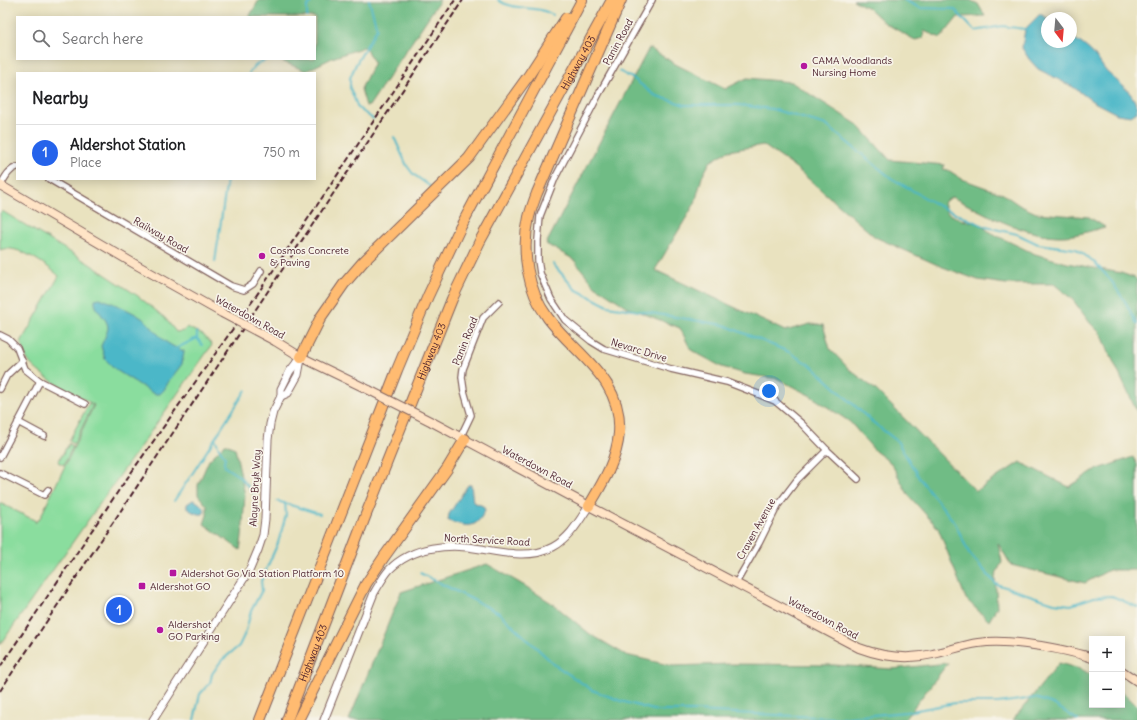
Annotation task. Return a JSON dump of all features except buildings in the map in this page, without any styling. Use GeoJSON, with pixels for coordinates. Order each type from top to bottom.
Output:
{"type":"FeatureCollection","features":[{"type":"Feature","properties":{"kind":"highway"},"geometry":{"type":"LineString","coordinates":[[301,357],[321,317],[344,284],[363,262],[469,158],[529,75],[578,0]]}},
{"type":"Feature","properties":{"kind":"highway"},"geometry":{"type":"LineString","coordinates":[[260,720],[394,377],[428,296],[460,228],[582,0]]}},
{"type":"Feature","properties":{"kind":"highway","name":"Highway 403"},"geometry":{"type":"LineString","coordinates":[[287,720],[365,517],[452,299],[480,241],[612,0]]}},
{"type":"Feature","properties":{"kind":"highway"},"geometry":{"type":"LineString","coordinates":[[589,506],[612,464],[618,444],[618,412],[612,394],[601,374],[548,318],[539,303],[530,281],[526,236],[530,215],[537,193],[621,0]]}},
{"type":"Feature","properties":{"kind":"highway"},"geometry":{"type":"LineString","coordinates":[[298,720],[366,584],[384,556],[447,469],[463,438]]}},
{"type":"Feature","properties":{"kind":"main road","name":"Waterdown Road"},"geometry":{"type":"LineString","coordinates":[[0,185],[133,263],[301,357],[463,438],[843,641],[859,648],[872,653],[903,658],[922,657],[977,643],[1015,642],[1053,648],[1089,657]]}},
{"type":"Feature","properties":{"kind":"main road"},"geometry":{"type":"LineString","coordinates":[[1124,672],[1137,681]]}},
{"type":"Feature","properties":{"kind":"street","name":"Panin Road"},"geometry":{"type":"LineString","coordinates":[[600,92],[652,0]]}},
{"type":"Feature","properties":{"kind":"street","name":"Nevarc Drive"},"geometry":{"type":"LineString","coordinates":[[600,92],[555,178],[540,216],[538,247],[540,273],[551,299],[559,312],[565,320],[591,341],[604,349],[671,369],[727,382],[775,401],[801,423],[858,479]]}},
{"type":"Feature","properties":{"kind":"street"},"geometry":{"type":"LineString","coordinates":[[0,185],[8,173],[16,167]]}},
{"type":"Feature","properties":{"kind":"street","name":"Railway Road"},"geometry":{"type":"LineString","coordinates":[[51,180],[230,286],[244,290],[253,284],[261,271]]}},
{"type":"Feature","properties":{"kind":"street","name":"Panin Road"},"geometry":{"type":"LineString","coordinates":[[463,438],[471,415],[464,391],[462,377],[463,368],[483,318],[498,302]]}},
{"type":"Feature","properties":{"kind":"street"},"geometry":{"type":"LineString","coordinates":[[0,335],[8,339],[17,348],[25,369],[40,381],[85,404]]}},
{"type":"Feature","properties":{"kind":"street","name":"Alayne Bryk Way"},"geometry":{"type":"LineString","coordinates":[[153,720],[250,569],[258,550],[265,519],[268,432],[273,412],[281,396],[281,389],[290,371],[301,357]]}},
{"type":"Feature","properties":{"kind":"street"},"geometry":{"type":"LineString","coordinates":[[0,389],[8,375],[22,361]]}},
{"type":"Feature","properties":{"kind":"street"},"geometry":{"type":"LineString","coordinates":[[0,457],[40,381]]}},
{"type":"Feature","properties":{"kind":"street"},"geometry":{"type":"LineString","coordinates":[[18,422],[44,436]]}},
{"type":"Feature","properties":{"kind":"street","name":"Craven Avenue"},"geometry":{"type":"LineString","coordinates":[[736,583],[759,543],[778,505],[797,480],[827,450]]}},
{"type":"Feature","properties":{"kind":"street"},"geometry":{"type":"LineString","coordinates":[[0,473],[44,495],[48,490]]}},
{"type":"Feature","properties":{"kind":"street","name":"North Service Road"},"geometry":{"type":"LineString","coordinates":[[324,720],[374,593],[390,570],[399,562],[417,552],[434,547],[478,548],[519,554],[534,553],[546,550],[560,543],[574,530],[589,506]]}},
{"type":"Feature","properties":{"kind":"green space"},"geometry":{"type":"Polygon","coordinates":[[[259,0],[440,0],[369,106],[366,106],[361,89],[374,62],[364,47],[332,58],[306,71],[278,60],[316,60],[316,16],[250,16],[259,0]]]}},
{"type":"Feature","properties":{"kind":"green space"},"geometry":{"type":"Polygon","coordinates":[[[853,0],[970,0],[978,4],[985,16],[958,17],[941,38],[924,31],[923,38],[915,40],[885,23],[870,9],[853,0]]]}},
{"type":"Feature","properties":{"kind":"green space"},"geometry":{"type":"Polygon","coordinates":[[[649,48],[677,65],[725,89],[747,78],[791,82],[858,125],[890,160],[945,165],[943,169],[948,170],[962,179],[1003,194],[1019,205],[1036,213],[1089,217],[1105,227],[1069,236],[1043,234],[1003,222],[952,197],[944,202],[947,213],[962,220],[978,223],[991,233],[1035,254],[1067,263],[1121,273],[1137,280],[1137,412],[1102,335],[1090,323],[1073,300],[1054,284],[1006,284],[978,280],[940,266],[875,237],[796,168],[763,145],[728,151],[710,162],[702,177],[695,203],[655,270],[785,331],[810,324],[823,325],[830,349],[849,369],[876,390],[976,491],[1020,462],[1069,487],[1093,471],[1133,457],[1137,464],[1137,570],[1109,570],[1085,583],[1011,565],[998,543],[1002,562],[995,576],[997,607],[989,621],[966,599],[938,528],[909,496],[891,463],[875,451],[850,422],[811,396],[778,379],[745,374],[722,367],[691,350],[680,328],[627,307],[595,286],[573,259],[546,244],[649,48]]]}},
{"type":"Feature","properties":{"kind":"green space"},"geometry":{"type":"Polygon","coordinates":[[[2,211],[88,263],[138,296],[165,318],[176,332],[184,331],[187,327],[203,335],[212,345],[0,645],[0,503],[36,521],[35,523],[40,518],[94,405],[37,371],[26,357],[21,342],[59,276],[47,266],[23,252],[7,249],[0,250],[0,213],[2,211]]]}},
{"type":"Feature","properties":{"kind":"green space"},"geometry":{"type":"Polygon","coordinates":[[[89,403],[93,405],[74,444],[69,441],[89,403]]]}},
{"type":"Feature","properties":{"kind":"green space"},"geometry":{"type":"Polygon","coordinates":[[[69,443],[73,446],[64,465],[58,462],[69,443]]]}},
{"type":"Feature","properties":{"kind":"green space"},"geometry":{"type":"Polygon","coordinates":[[[225,444],[235,448],[245,495],[240,550],[204,524],[207,515],[207,506],[198,495],[198,485],[209,460],[225,444]]]}},
{"type":"Feature","properties":{"kind":"green space"},"geometry":{"type":"Polygon","coordinates":[[[487,564],[553,604],[590,634],[626,655],[673,666],[731,664],[834,665],[892,669],[948,663],[904,720],[349,720],[401,592],[487,564]]]}},
{"type":"Feature","properties":{"kind":"green space"},"geometry":{"type":"Polygon","coordinates":[[[1059,663],[1080,669],[1089,674],[1089,708],[1125,708],[1125,694],[1137,706],[1137,720],[1013,720],[1059,663]]]}},
{"type":"Feature","properties":{"kind":"water"},"geometry":{"type":"Polygon","coordinates":[[[1040,14],[1041,48],[1077,48],[1077,40],[1084,45],[1093,53],[1106,71],[1126,89],[1134,99],[1137,112],[1131,116],[1117,114],[1092,101],[1073,87],[1038,69],[1022,48],[1025,29],[1040,14]]]}},
{"type":"Feature","properties":{"kind":"water"},"geometry":{"type":"Polygon","coordinates":[[[100,298],[125,308],[147,322],[165,341],[184,351],[182,364],[160,394],[154,394],[116,370],[105,359],[101,346],[108,328],[106,321],[96,307],[95,299],[100,298]]]}},
{"type":"Feature","properties":{"kind":"water"},"geometry":{"type":"Polygon","coordinates":[[[468,485],[471,485],[473,502],[483,506],[485,510],[482,517],[474,524],[470,525],[448,521],[449,514],[468,485]]]}},
{"type":"Feature","properties":{"kind":"water"},"geometry":{"type":"Polygon","coordinates":[[[193,500],[203,507],[205,511],[203,514],[195,513],[187,508],[187,504],[193,500]]]}},
{"type":"Feature","properties":{"kind":"waterway"},"geometry":{"type":"LineString","coordinates":[[307,16],[307,7],[313,0]]}},
{"type":"Feature","properties":{"kind":"waterway"},"geometry":{"type":"LineString","coordinates":[[369,0],[377,28],[356,64],[350,78],[350,88],[358,108],[373,119]]}},
{"type":"Feature","properties":{"kind":"waterway"},"geometry":{"type":"LineString","coordinates":[[498,0],[508,5],[546,11],[553,15]]}},
{"type":"Feature","properties":{"kind":"waterway"},"geometry":{"type":"LineString","coordinates":[[904,0],[920,8],[954,9],[975,31],[1002,26],[1025,29]]}},
{"type":"Feature","properties":{"kind":"waterway"},"geometry":{"type":"LineString","coordinates":[[250,72],[256,65],[266,60]]}},
{"type":"Feature","properties":{"kind":"waterway"},"geometry":{"type":"LineString","coordinates":[[619,71],[634,79],[654,95],[685,105],[738,105],[772,109],[826,125],[891,178],[939,206],[986,227],[1017,234],[1038,244],[1076,249],[1093,261],[1110,279],[1126,303],[1137,324]]}},
{"type":"Feature","properties":{"kind":"waterway"},"geometry":{"type":"LineString","coordinates":[[394,137],[407,166],[413,174],[431,187]]}},
{"type":"Feature","properties":{"kind":"waterway"},"geometry":{"type":"LineString","coordinates":[[215,262],[227,180]]}},
{"type":"Feature","properties":{"kind":"waterway"},"geometry":{"type":"LineString","coordinates":[[553,264],[575,289],[608,306],[724,325],[789,352],[813,367],[870,420],[897,441],[920,479],[955,523],[969,553],[996,584],[1054,603],[1071,605],[1094,597],[1112,596],[1137,607]]}},
{"type":"Feature","properties":{"kind":"waterway"},"geometry":{"type":"LineString","coordinates":[[197,332],[197,338],[202,345]]}},
{"type":"Feature","properties":{"kind":"waterway"},"geometry":{"type":"LineString","coordinates":[[175,349],[197,338]]}},
{"type":"Feature","properties":{"kind":"waterway"},"geometry":{"type":"LineString","coordinates":[[174,501],[246,390]]}},
{"type":"Feature","properties":{"kind":"waterway"},"geometry":{"type":"LineString","coordinates":[[215,438],[225,457],[225,467],[240,477],[254,494]]}},
{"type":"Feature","properties":{"kind":"waterway"},"geometry":{"type":"LineString","coordinates":[[277,501],[320,514]]}},
{"type":"Feature","properties":{"kind":"waterway"},"geometry":{"type":"LineString","coordinates":[[194,720],[200,694],[210,683],[212,674],[221,661],[239,646],[246,631],[251,611],[262,590],[261,581],[278,543],[286,515],[285,503]]}},
{"type":"Feature","properties":{"kind":"waterway"},"geometry":{"type":"LineString","coordinates":[[420,573],[499,613],[555,665],[592,690],[621,701],[657,711],[695,711],[838,718],[906,712],[955,703],[998,703],[1035,698],[1053,704],[1078,720]]}},
{"type":"Feature","properties":{"kind":"railway"},"geometry":{"type":"LineString","coordinates":[[0,667],[121,487],[254,299],[455,0]]}},
{"type":"Feature","properties":{"kind":"railway"},"geometry":{"type":"LineString","coordinates":[[0,691],[463,0]]}},
{"type":"Feature","properties":{"kind":"place","name":"CAMA Woodlands Nursing Home"},"geometry":{"type":"Point","coordinates":[804,66]}},
{"type":"Feature","properties":{"kind":"place","name":"Cosmos Concrete & Paving"},"geometry":{"type":"Point","coordinates":[262,256]}},
{"type":"Feature","properties":{"kind":"place","name":"Aldershot Go Via Station Platform 10"},"geometry":{"type":"Point","coordinates":[173,573]}},
{"type":"Feature","properties":{"kind":"place","name":"Aldershot GO"},"geometry":{"type":"Point","coordinates":[142,586]}},
{"type":"Feature","properties":{"kind":"place","name":"Aldershot Station"},"geometry":{"type":"Point","coordinates":[119,610]}},
{"type":"Feature","properties":{"kind":"place","name":"Aldershot GO Parking"},"geometry":{"type":"Point","coordinates":[160,630]}}]}
